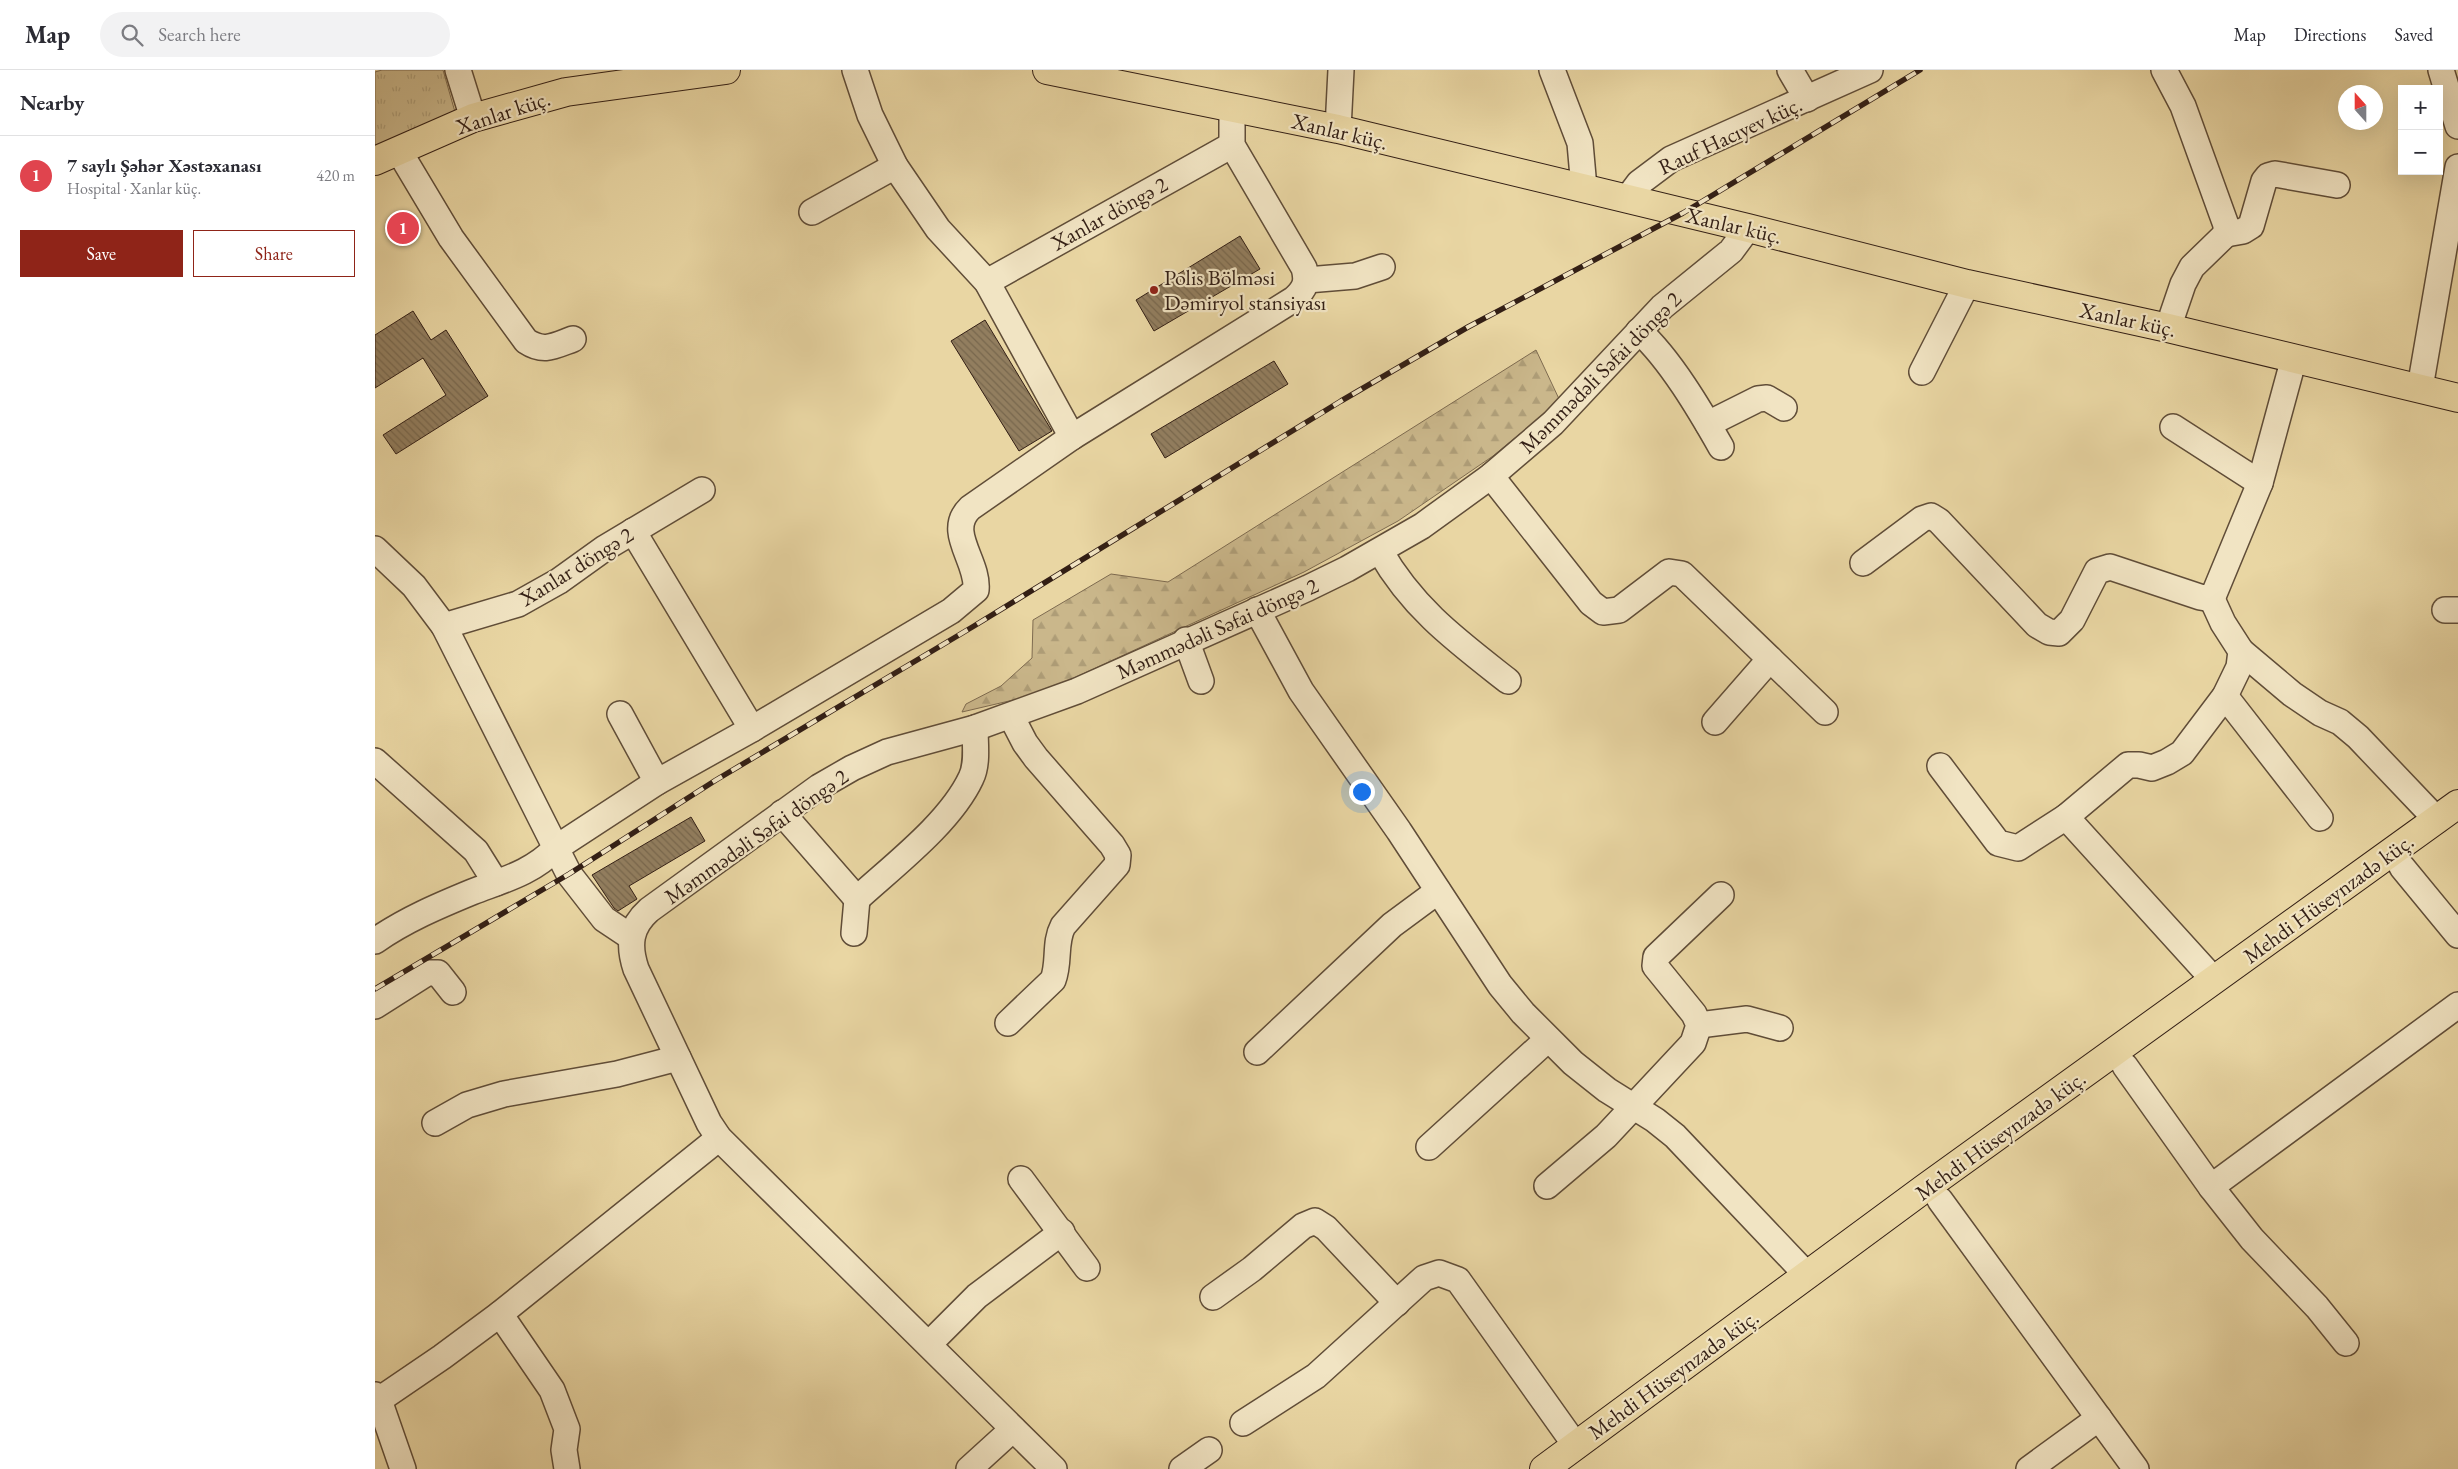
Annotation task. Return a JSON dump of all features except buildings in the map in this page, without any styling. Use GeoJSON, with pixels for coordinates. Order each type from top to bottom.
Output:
{"type":"FeatureCollection","features":[{"type":"Feature","properties":{"kind":"main road","name":"Xanlar küç."},"geometry":{"type":"LineString","coordinates":[[387,156],[473,118],[567,92],[726,70]]}},
{"type":"Feature","properties":{"kind":"main road","name":"Xanlar küç."},"geometry":{"type":"LineString","coordinates":[[1047,70],[1338,129],[1748,228],[1967,284],[2168,328],[2458,398]]}},
{"type":"Feature","properties":{"kind":"main road","name":"Mehdi Hüseynzadə küç."},"geometry":{"type":"LineString","coordinates":[[1544,1469],[1574,1457],[1940,1200],[2401,867],[2451,816]]}},
{"type":"Feature","properties":{"kind":"main road","name":"Mehdi Hüseynzadə küç."},"geometry":{"type":"LineString","coordinates":[[1574,1457],[1807,1275],[2214,980],[2451,816]]}},
{"type":"Feature","properties":{"kind":"street"},"geometry":{"type":"LineString","coordinates":[[458,70],[473,118]]}},
{"type":"Feature","properties":{"kind":"street"},"geometry":{"type":"LineString","coordinates":[[855,70],[870,115],[895,166],[938,230],[987,282],[1072,437]]}},
{"type":"Feature","properties":{"kind":"street"},"geometry":{"type":"LineString","coordinates":[[1338,129],[1341,70]]}},
{"type":"Feature","properties":{"kind":"street"},"geometry":{"type":"LineString","coordinates":[[1553,70],[1580,143],[1584,188]]}},
{"type":"Feature","properties":{"kind":"street"},"geometry":{"type":"LineString","coordinates":[[1789,70],[1807,99]]}},
{"type":"Feature","properties":{"kind":"street","name":"Rauf Hacıyev küç."},"geometry":{"type":"LineString","coordinates":[[1627,199],[1639,182],[1671,159],[1870,70]]}},
{"type":"Feature","properties":{"kind":"street"},"geometry":{"type":"LineString","coordinates":[[2163,70],[2183,106],[2226,225],[2226,234]]}},
{"type":"Feature","properties":{"kind":"street"},"geometry":{"type":"LineString","coordinates":[[2441,70],[2458,126]]}},
{"type":"Feature","properties":{"kind":"street"},"geometry":{"type":"LineString","coordinates":[[375,941],[416,917],[543,862],[556,848],[657,782],[752,730],[966,600],[976,590],[977,581],[959,525],[963,515],[970,508],[1072,437],[1294,299],[1303,291],[1307,280],[1304,268],[1232,145],[1232,107]]}},
{"type":"Feature","properties":{"kind":"street","name":"Xanlar döngə 2"},"geometry":{"type":"LineString","coordinates":[[987,282],[1115,208],[1232,145]]}},
{"type":"Feature","properties":{"kind":"street"},"geometry":{"type":"LineString","coordinates":[[387,156],[451,238],[526,341],[537,348],[551,347],[573,339]]}},
{"type":"Feature","properties":{"kind":"street"},"geometry":{"type":"LineString","coordinates":[[812,212],[895,166]]}},
{"type":"Feature","properties":{"kind":"street"},"geometry":{"type":"LineString","coordinates":[[2419,388],[2458,166]]}},
{"type":"Feature","properties":{"kind":"street"},"geometry":{"type":"LineString","coordinates":[[2168,328],[2183,284],[2192,267],[2226,234],[2243,231],[2251,226],[2264,181],[2268,176],[2275,174],[2337,185]]}},
{"type":"Feature","properties":{"kind":"street","name":"Məmmədəli Səfai döngə 2"},"geometry":{"type":"LineString","coordinates":[[631,937],[640,918],[649,910],[819,787],[852,768],[887,752],[975,728],[1077,691],[1186,640],[1347,569],[1380,551],[1459,501],[1553,423],[1661,307],[1731,251],[1748,228]]}},
{"type":"Feature","properties":{"kind":"street"},"geometry":{"type":"LineString","coordinates":[[1307,280],[1355,276],[1382,267]]}},
{"type":"Feature","properties":{"kind":"street"},"geometry":{"type":"LineString","coordinates":[[1922,372],[1967,284]]}},
{"type":"Feature","properties":{"kind":"street"},"geometry":{"type":"LineString","coordinates":[[1639,331],[1660,353],[1708,424],[1721,447]]}},
{"type":"Feature","properties":{"kind":"street"},"geometry":{"type":"LineString","coordinates":[[2294,358],[2260,484],[2212,599],[2223,623],[2241,651],[2292,694],[2320,714],[2340,722],[2451,816]]}},
{"type":"Feature","properties":{"kind":"street"},"geometry":{"type":"LineString","coordinates":[[1708,424],[1759,399],[1767,398],[1784,408]]}},
{"type":"Feature","properties":{"kind":"street"},"geometry":{"type":"LineString","coordinates":[[2173,427],[2260,484]]}},
{"type":"Feature","properties":{"kind":"street"},"geometry":{"type":"LineString","coordinates":[[1491,476],[1591,603],[1603,612],[1619,610],[1669,572],[1682,574],[1825,712]]}},
{"type":"Feature","properties":{"kind":"street","name":"Xanlar döngə 2"},"geometry":{"type":"LineString","coordinates":[[444,626],[518,604],[559,581],[633,530],[702,490]]}},
{"type":"Feature","properties":{"kind":"street"},"geometry":{"type":"LineString","coordinates":[[1863,563],[1922,519],[1931,516],[1939,520],[2037,625],[2049,632],[2059,633],[2072,620],[2097,571],[2110,567],[2200,597],[2212,599]]}},
{"type":"Feature","properties":{"kind":"street"},"geometry":{"type":"LineString","coordinates":[[633,530],[752,730]]}},
{"type":"Feature","properties":{"kind":"street"},"geometry":{"type":"LineString","coordinates":[[375,549],[414,586],[444,626],[569,874],[604,920],[631,937],[631,953],[636,969],[709,1123],[719,1138],[1054,1469]]}},
{"type":"Feature","properties":{"kind":"street"},"geometry":{"type":"LineString","coordinates":[[1380,551],[1405,590],[1423,610],[1461,644],[1508,681]]}},
{"type":"Feature","properties":{"kind":"street"},"geometry":{"type":"LineString","coordinates":[[1257,610],[1301,691],[1399,831],[1500,985],[1548,1039],[1607,1090],[1675,1136],[1807,1275]]}},
{"type":"Feature","properties":{"kind":"street"},"geometry":{"type":"LineString","coordinates":[[1186,640],[1201,681]]}},
{"type":"Feature","properties":{"kind":"street"},"geometry":{"type":"LineString","coordinates":[[1940,766],[1998,843],[2018,848],[2066,817],[2128,765],[2152,768],[2183,753],[2225,696],[2239,667],[2241,651]]}},
{"type":"Feature","properties":{"kind":"street"},"geometry":{"type":"LineString","coordinates":[[1715,722],[1770,659]]}},
{"type":"Feature","properties":{"kind":"street"},"geometry":{"type":"LineString","coordinates":[[2225,696],[2320,818]]}},
{"type":"Feature","properties":{"kind":"street"},"geometry":{"type":"LineString","coordinates":[[620,714],[657,782]]}},
{"type":"Feature","properties":{"kind":"street"},"geometry":{"type":"LineString","coordinates":[[1008,1023],[1053,980],[1057,971],[1058,935],[1063,926],[1117,865],[1118,855],[1112,845],[1036,758],[1025,743],[1011,716]]}},
{"type":"Feature","properties":{"kind":"street"},"geometry":{"type":"LineString","coordinates":[[854,933],[857,899],[913,848],[953,806],[971,777],[975,764],[975,728]]}},
{"type":"Feature","properties":{"kind":"street"},"geometry":{"type":"LineString","coordinates":[[377,765],[476,852],[496,883]]}},
{"type":"Feature","properties":{"kind":"street"},"geometry":{"type":"LineString","coordinates":[[783,813],[857,899]]}},
{"type":"Feature","properties":{"kind":"street"},"geometry":{"type":"LineString","coordinates":[[2066,817],[2214,980]]}},
{"type":"Feature","properties":{"kind":"street"},"geometry":{"type":"LineString","coordinates":[[2401,867],[2458,935]]}},
{"type":"Feature","properties":{"kind":"street"},"geometry":{"type":"LineString","coordinates":[[1257,1052],[1392,925],[1438,891]]}},
{"type":"Feature","properties":{"kind":"street"},"geometry":{"type":"LineString","coordinates":[[1547,1186],[1606,1136],[1693,1043],[1699,1025],[1694,1014],[1655,966],[1656,957],[1721,895]]}},
{"type":"Feature","properties":{"kind":"street"},"geometry":{"type":"LineString","coordinates":[[375,1006],[427,973],[438,972],[453,992]]}},
{"type":"Feature","properties":{"kind":"street"},"geometry":{"type":"LineString","coordinates":[[2211,1187],[2458,1006]]}},
{"type":"Feature","properties":{"kind":"street"},"geometry":{"type":"LineString","coordinates":[[1699,1025],[1747,1019],[1781,1028]]}},
{"type":"Feature","properties":{"kind":"street"},"geometry":{"type":"LineString","coordinates":[[1429,1147],[1548,1039]]}},
{"type":"Feature","properties":{"kind":"street"},"geometry":{"type":"LineString","coordinates":[[435,1123],[467,1105],[504,1094],[626,1072],[678,1058]]}},
{"type":"Feature","properties":{"kind":"street"},"geometry":{"type":"LineString","coordinates":[[2125,1066],[2211,1187],[2252,1239],[2317,1307],[2346,1343]]}},
{"type":"Feature","properties":{"kind":"street"},"geometry":{"type":"LineString","coordinates":[[403,1469],[377,1397],[442,1357],[499,1314],[719,1138]]}},
{"type":"Feature","properties":{"kind":"street"},"geometry":{"type":"LineString","coordinates":[[1021,1180],[1087,1268]]}},
{"type":"Feature","properties":{"kind":"street"},"geometry":{"type":"LineString","coordinates":[[1940,1200],[2136,1469]]}},
{"type":"Feature","properties":{"kind":"street"},"geometry":{"type":"LineString","coordinates":[[1213,1297],[1252,1270],[1303,1226],[1315,1221],[1327,1228],[1397,1303]]}},
{"type":"Feature","properties":{"kind":"street"},"geometry":{"type":"LineString","coordinates":[[929,1344],[977,1296],[1061,1232]]}},
{"type":"Feature","properties":{"kind":"street"},"geometry":{"type":"LineString","coordinates":[[1243,1423],[1316,1376],[1424,1278],[1439,1273],[1458,1280],[1574,1457]]}},
{"type":"Feature","properties":{"kind":"street"},"geometry":{"type":"LineString","coordinates":[[499,1314],[552,1390],[558,1402],[567,1429],[564,1450],[567,1469]]}},
{"type":"Feature","properties":{"kind":"street"},"geometry":{"type":"LineString","coordinates":[[2029,1469],[2099,1418]]}},
{"type":"Feature","properties":{"kind":"street"},"geometry":{"type":"LineString","coordinates":[[969,1469],[1013,1429]]}},
{"type":"Feature","properties":{"kind":"street"},"geometry":{"type":"LineString","coordinates":[[1182,1469],[1209,1450]]}},
{"type":"Feature","properties":{"kind":"green space"},"geometry":{"type":"Polygon","coordinates":[[[382,70],[443,70],[455,112],[375,149],[375,72],[382,70]]]}},
{"type":"Feature","properties":{"kind":"green space"},"geometry":{"type":"Polygon","coordinates":[[[1536,350],[1560,401],[1493,456],[1398,521],[1304,572],[1039,694],[962,712],[966,704],[1001,686],[1032,658],[1033,620],[1111,574],[1168,582],[1536,350]]]}},
{"type":"Feature","properties":{"kind":"railway"},"geometry":{"type":"LineString","coordinates":[[375,989],[569,874],[716,780],[974,626],[1341,401],[1468,327],[1683,213],[1920,70]]}},
{"type":"Feature","properties":{"kind":"place","name":"7 saylı Şəhər Xəstəxanası"},"geometry":{"type":"Point","coordinates":[403,228]}},
{"type":"Feature","properties":{"kind":"place","name":"Polis Bölməsi Dəmiryol stansiyası"},"geometry":{"type":"Point","coordinates":[1154,290]}}]}
